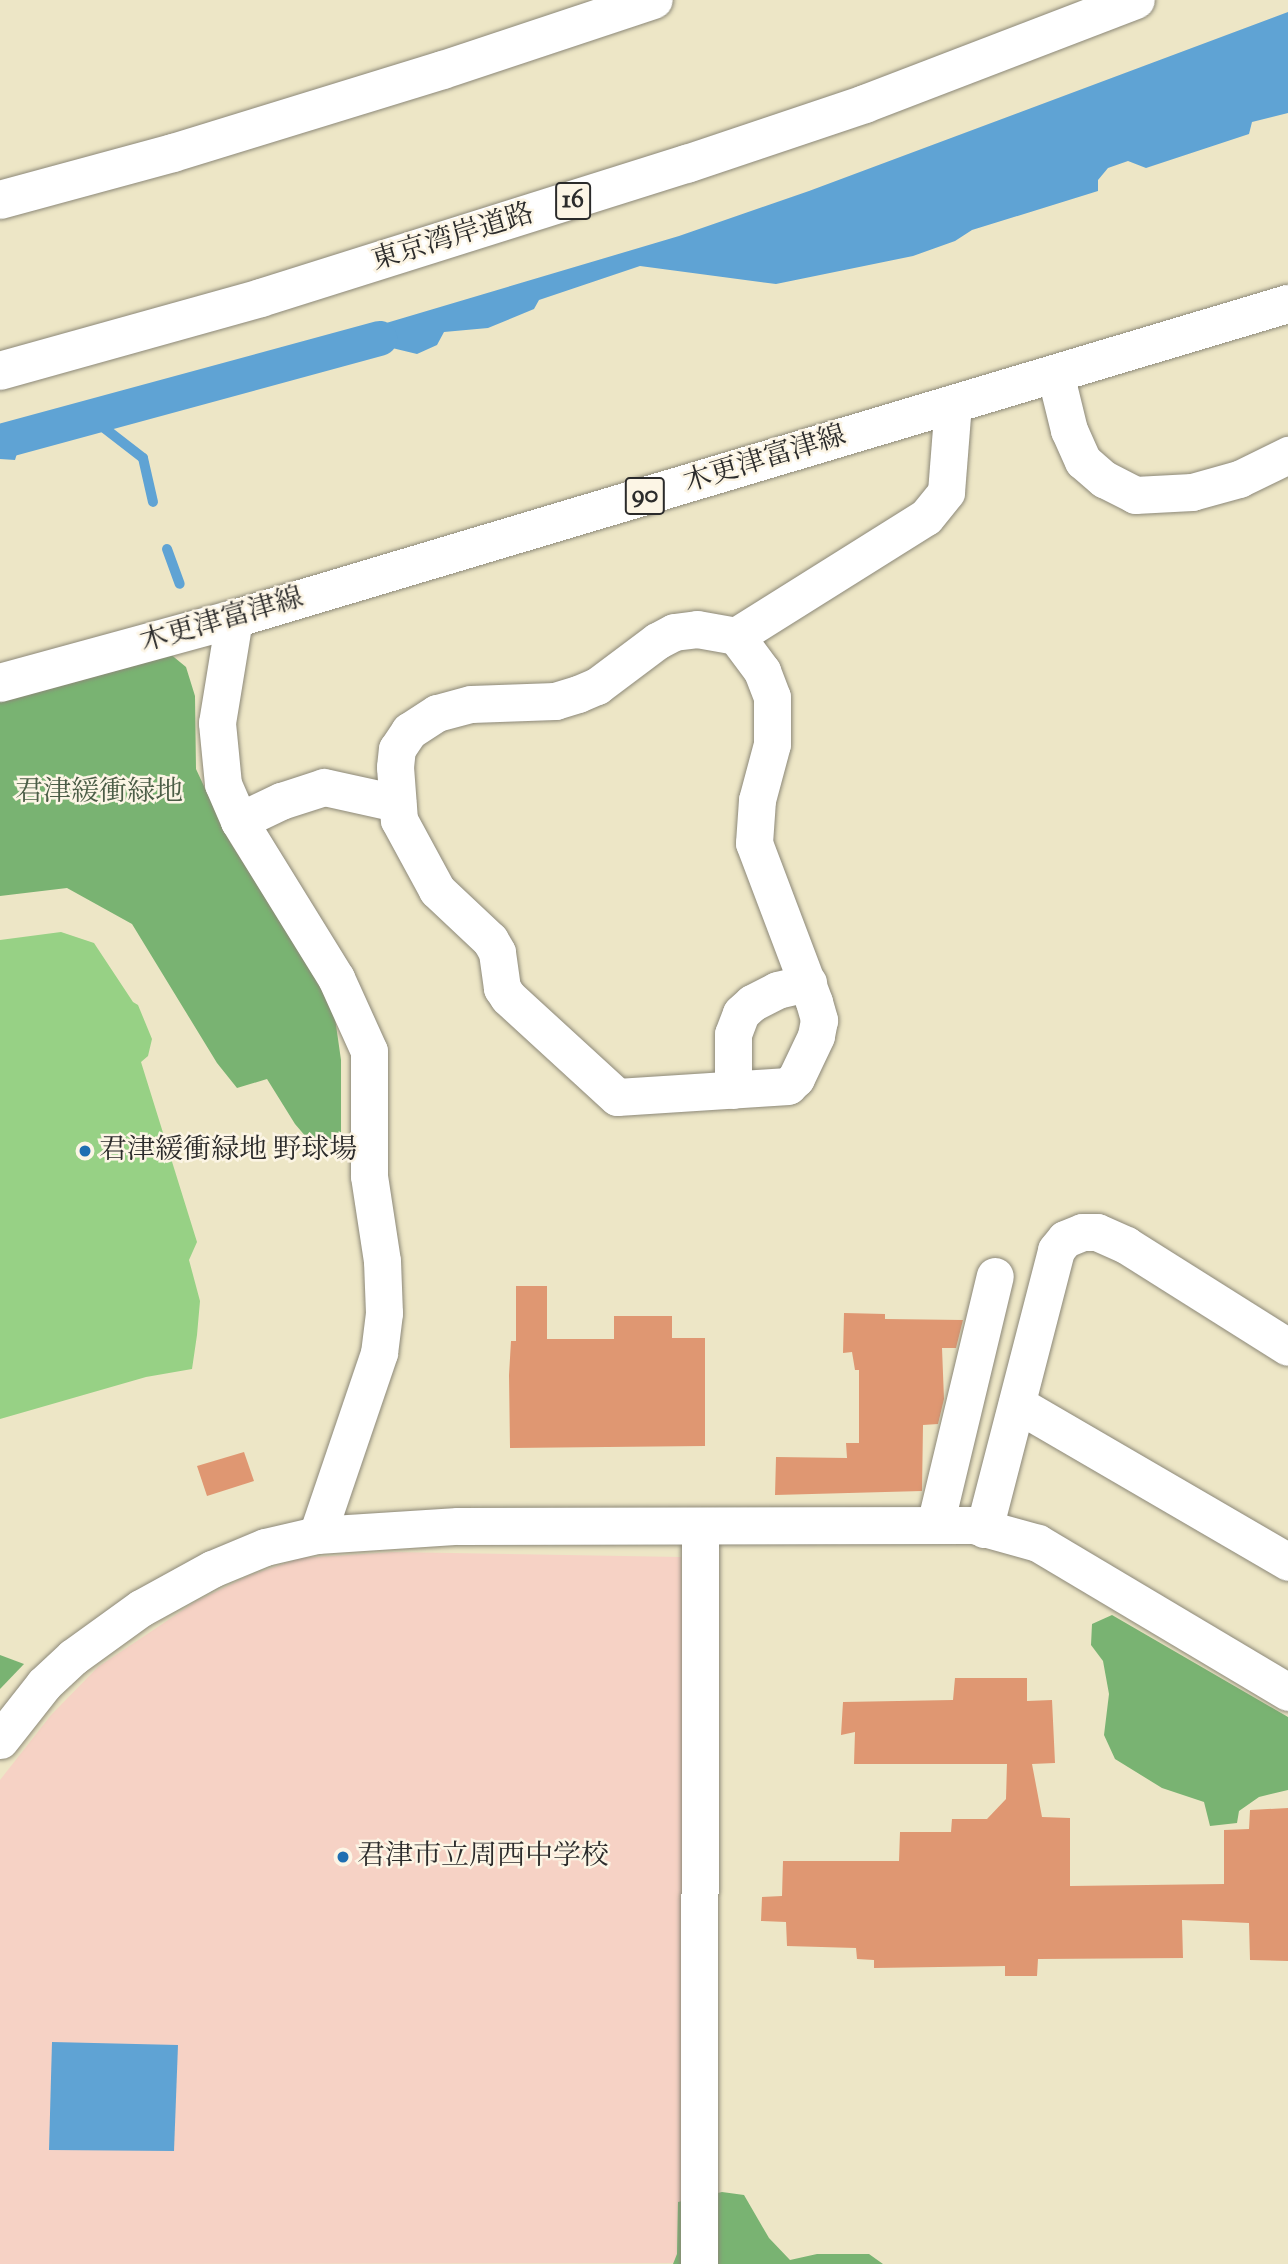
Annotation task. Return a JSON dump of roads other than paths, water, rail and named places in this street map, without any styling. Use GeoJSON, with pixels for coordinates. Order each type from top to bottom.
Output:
{"type":"FeatureCollection","features":[{"type":"Feature","properties":{"kind":"main road"},"geometry":{"type":"LineString","coordinates":[[0,200],[173,153],[443,70],[654,0]]}},
{"type":"Feature","properties":{"kind":"main road","name":"東京湾岸道路"},"geometry":{"type":"LineString","coordinates":[[0,371],[274,294],[687,164],[865,104],[1136,0]]}},
{"type":"Feature","properties":{"kind":"main road","name":"木更津富津線"},"geometry":{"type":"LineString","coordinates":[[0,684],[234,619],[1288,304]]}},
{"type":"Feature","properties":{"kind":"street"},"geometry":{"type":"LineString","coordinates":[[1055,373],[1069,430],[1083,461],[1104,480],[1135,495],[1192,492],[1239,479],[1288,456]]}},
{"type":"Feature","properties":{"kind":"street"},"geometry":{"type":"LineString","coordinates":[[736,636],[762,671],[772,697],[772,744],[757,800],[754,843],[808,984],[818,1020],[816,1036],[796,1078],[788,1086],[617,1097],[508,997],[502,988],[497,952],[490,940],[437,890],[399,820],[397,749],[409,732],[437,713],[471,704],[555,701],[597,686],[656,641],[674,632],[697,629],[736,636],[926,517],[946,492],[948,484],[953,403]]}},
{"type":"Feature","properties":{"kind":"street"},"geometry":{"type":"LineString","coordinates":[[234,619],[218,723],[223,783],[239,821],[335,978],[369,1051],[369,1176],[382,1261],[384,1313],[379,1353],[317,1535]]}},
{"type":"Feature","properties":{"kind":"street"},"geometry":{"type":"LineString","coordinates":[[239,821],[281,800],[324,787],[397,803]]}},
{"type":"Feature","properties":{"kind":"street"},"geometry":{"type":"LineString","coordinates":[[733,1090],[733,1034],[741,1013],[752,1003],[777,989],[808,984]]}},
{"type":"Feature","properties":{"kind":"street"},"geometry":{"type":"LineString","coordinates":[[984,1529],[1056,1250],[1065,1239],[1082,1232],[1097,1232],[1126,1245],[1288,1347]]}},
{"type":"Feature","properties":{"kind":"street"},"geometry":{"type":"LineString","coordinates":[[935,1525],[995,1276]]}},
{"type":"Feature","properties":{"kind":"street"},"geometry":{"type":"LineString","coordinates":[[1017,1404],[1288,1562]]}},
{"type":"Feature","properties":{"kind":"street"},"geometry":{"type":"LineString","coordinates":[[0,1740],[54,1675],[141,1608],[212,1569],[265,1547],[317,1535],[458,1526],[973,1525],[1038,1543],[1288,1692]]}},
{"type":"Feature","properties":{"kind":"street"},"geometry":{"type":"LineString","coordinates":[[699,2264],[700,1526]]}},
{"type":"Feature","properties":{"kind":"water"},"geometry":{"type":"Polygon","coordinates":[[[1288,12],[1288,113],[1252,122],[1249,134],[1146,168],[1128,161],[1108,168],[1098,180],[1098,191],[972,230],[955,241],[913,256],[776,284],[640,266],[539,300],[534,309],[488,328],[444,332],[437,345],[417,354],[388,347],[336,362],[329,340],[679,236],[809,191],[1288,12]]]}},
{"type":"Feature","properties":{"kind":"water"},"geometry":{"type":"Polygon","coordinates":[[[60,425],[56,438],[19,447],[15,460],[0,459],[0,441],[60,425]]]}},
{"type":"Feature","properties":{"kind":"water"},"geometry":{"type":"Polygon","coordinates":[[[52,2042],[178,2045],[174,2151],[49,2150],[52,2042]]]}},
{"type":"Feature","properties":{"kind":"waterway"},"geometry":{"type":"LineString","coordinates":[[0,441],[379,338]]}},
{"type":"Feature","properties":{"kind":"waterway"},"geometry":{"type":"LineString","coordinates":[[90,417],[143,458],[153,502]]}},
{"type":"Feature","properties":{"kind":"waterway"},"geometry":{"type":"LineString","coordinates":[[167,549],[180,584]]}},
{"type":"Feature","properties":{"kind":"place","name":"君津緩衝緑地 野球場"},"geometry":{"type":"Point","coordinates":[85,1151]}},
{"type":"Feature","properties":{"kind":"place","name":"君津市立周西中学校"},"geometry":{"type":"Point","coordinates":[343,1857]}},
{"type":"Feature","properties":{"kind":"park label","name":"君津緩衝緑地"},"geometry":{"type":"Point","coordinates":[99,793]}}]}
